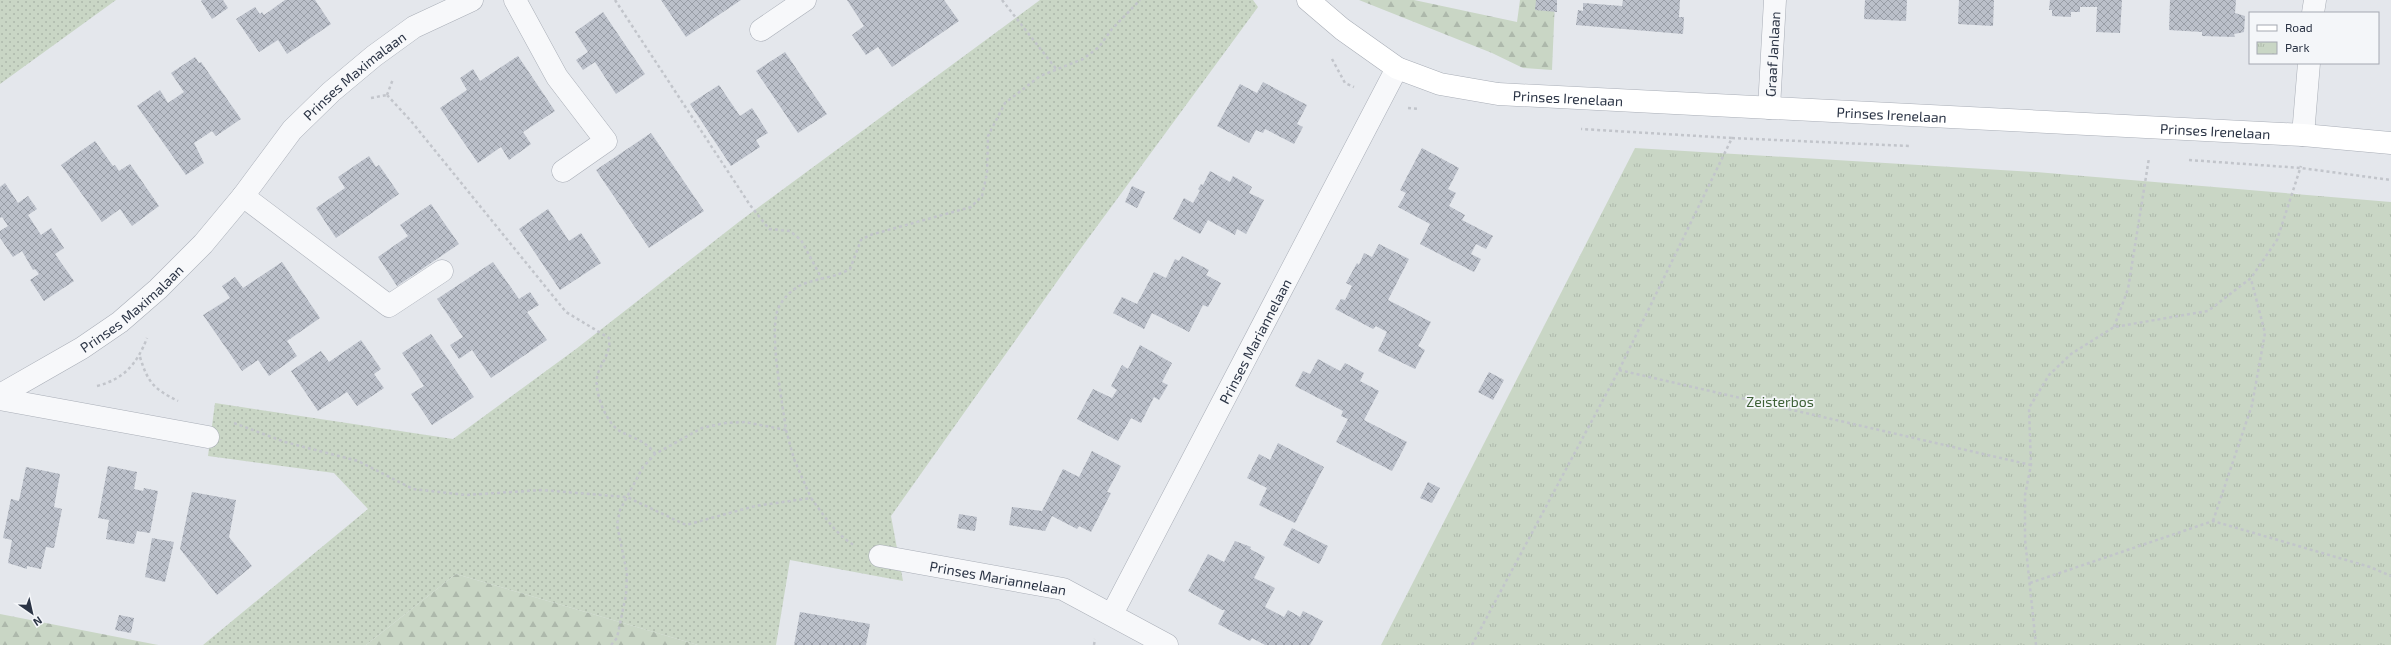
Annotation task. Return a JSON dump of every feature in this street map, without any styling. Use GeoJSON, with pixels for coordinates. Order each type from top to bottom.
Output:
{"type":"FeatureCollection","features":[{"type":"Feature","properties":{"kind":"street","name":"Prinses Maximalaan"},"geometry":{"type":"LineString","coordinates":[[0,395],[82,348],[120,322],[158,289],[203,244],[243,196],[292,130],[331,92],[374,56],[414,27],[472,0]]}},
{"type":"Feature","properties":{"kind":"street"},"geometry":{"type":"LineString","coordinates":[[514,0],[557,77],[606,141],[563,171]]}},
{"type":"Feature","properties":{"kind":"street"},"geometry":{"type":"LineString","coordinates":[[761,30],[805,0]]}},
{"type":"Feature","properties":{"kind":"street","name":"Prinses Irenelaan"},"geometry":{"type":"LineString","coordinates":[[1308,0],[1342,29],[1397,68],[1440,84],[1498,94],[2303,134],[2391,143]]}},
{"type":"Feature","properties":{"kind":"street","name":"Graaf Janlaan"},"geometry":{"type":"LineString","coordinates":[[1769,108],[1775,0]]}},
{"type":"Feature","properties":{"kind":"street"},"geometry":{"type":"LineString","coordinates":[[2314,12],[2315,0]]}},
{"type":"Feature","properties":{"kind":"street"},"geometry":{"type":"LineString","coordinates":[[2303,134],[2309,64]]}},
{"type":"Feature","properties":{"kind":"street","name":"Prinses Mariannelaan"},"geometry":{"type":"LineString","coordinates":[[1112,614],[1397,68]]}},
{"type":"Feature","properties":{"kind":"street"},"geometry":{"type":"LineString","coordinates":[[243,196],[389,306],[442,271]]}},
{"type":"Feature","properties":{"kind":"street"},"geometry":{"type":"LineString","coordinates":[[0,400],[208,437]]}},
{"type":"Feature","properties":{"kind":"street","name":"Prinses Mariannelaan"},"geometry":{"type":"LineString","coordinates":[[880,556],[1063,589],[1112,614],[1167,645]]}},
{"type":"Feature","properties":{"kind":"path"},"geometry":{"type":"LineString","coordinates":[[615,0],[750,204],[769,230],[790,231],[801,240],[822,279]]}},
{"type":"Feature","properties":{"kind":"path"},"geometry":{"type":"LineString","coordinates":[[1002,0],[1056,70]]}},
{"type":"Feature","properties":{"kind":"path"},"geometry":{"type":"LineString","coordinates":[[880,556],[847,541],[811,498],[794,459],[786,430],[778,378],[776,323],[777,312],[782,301],[800,285],[840,275],[850,269],[861,240],[870,235],[971,207],[982,196],[987,173],[988,136],[1005,103],[1040,76],[1083,59],[1099,47],[1112,29],[1140,0]]}},
{"type":"Feature","properties":{"kind":"path"},"geometry":{"type":"LineString","coordinates":[[386,95],[411,121],[566,312],[608,338],[610,347],[598,374],[602,406],[613,426],[648,444],[655,454]]}},
{"type":"Feature","properties":{"kind":"path"},"geometry":{"type":"LineString","coordinates":[[1472,645],[1619,370],[1732,138]]}},
{"type":"Feature","properties":{"kind":"path"},"geometry":{"type":"LineString","coordinates":[[2114,327],[2128,289],[2149,158]]}},
{"type":"Feature","properties":{"kind":"path"},"geometry":{"type":"LineString","coordinates":[[2036,645],[2025,539],[2025,496],[2031,465],[2029,408],[2045,381],[2070,354],[2114,327],[2208,311],[2251,278],[2277,240],[2300,168]]}},
{"type":"Feature","properties":{"kind":"path"},"geometry":{"type":"LineString","coordinates":[[2213,521],[2252,405],[2265,333],[2251,278]]}},
{"type":"Feature","properties":{"kind":"path"},"geometry":{"type":"LineString","coordinates":[[140,357],[147,378],[162,393],[186,404],[179,432]]}},
{"type":"Feature","properties":{"kind":"path"},"geometry":{"type":"LineString","coordinates":[[1619,370],[2031,465]]}},
{"type":"Feature","properties":{"kind":"path"},"geometry":{"type":"LineString","coordinates":[[228,421],[285,442],[358,461],[412,489],[466,495],[542,490],[627,497],[686,525],[755,506],[811,498]]}},
{"type":"Feature","properties":{"kind":"path"},"geometry":{"type":"LineString","coordinates":[[611,645],[617,638],[626,595],[627,573],[617,526],[620,510],[643,467],[655,454],[702,428],[725,423],[746,422],[786,430]]}},
{"type":"Feature","properties":{"kind":"path"},"geometry":{"type":"LineString","coordinates":[[2030,583],[2213,521],[2370,567],[2391,576]]}},
{"type":"Feature","properties":{"kind":"green space"},"geometry":{"type":"Polygon","coordinates":[[[0,0],[116,0],[0,84],[0,0]]]}},
{"type":"Feature","properties":{"kind":"green space"},"geometry":{"type":"Polygon","coordinates":[[[1040,0],[1253,0],[1258,7],[1073,259],[891,516],[903,581],[790,560],[776,645],[698,645],[456,574],[366,645],[203,645],[368,509],[334,473],[208,456],[215,403],[453,439],[576,349],[740,221],[1040,0]]]}},
{"type":"Feature","properties":{"kind":"green space"},"geometry":{"type":"Polygon","coordinates":[[[1359,0],[1414,0],[1517,22],[1520,0],[1555,0],[1552,70],[1523,68],[1492,53],[1359,0]]]}},
{"type":"Feature","properties":{"kind":"green space","name":"Zeisterbos"},"geometry":{"type":"Polygon","coordinates":[[[1635,148],[2036,172],[2391,202],[2391,645],[1381,645],[1635,148]]]}},
{"type":"Feature","properties":{"kind":"green space"},"geometry":{"type":"Polygon","coordinates":[[[456,574],[698,645],[366,645],[456,574]]]}},
{"type":"Feature","properties":{"kind":"green space"},"geometry":{"type":"Polygon","coordinates":[[[0,614],[158,645],[0,645],[0,614]]]}},
{"type":"Feature","properties":{"kind":"building"},"geometry":{"type":"Polygon","coordinates":[[[223,0],[228,8],[212,19],[201,1],[223,0]]]}},
{"type":"Feature","properties":{"kind":"building"},"geometry":{"type":"Polygon","coordinates":[[[285,0],[315,0],[331,24],[287,54],[278,40],[259,52],[236,19],[255,7],[260,14],[262,12],[264,15],[285,0]]]}},
{"type":"Feature","properties":{"kind":"building"},"geometry":{"type":"Polygon","coordinates":[[[661,0],[741,0],[686,37],[661,0]]]}},
{"type":"Feature","properties":{"kind":"building"},"geometry":{"type":"Polygon","coordinates":[[[847,0],[944,0],[959,21],[892,67],[878,47],[866,55],[852,35],[864,26],[847,0]]]}},
{"type":"Feature","properties":{"kind":"building"},"geometry":{"type":"Polygon","coordinates":[[[1536,0],[1557,0],[1557,12],[1535,10],[1536,0]]]}},
{"type":"Feature","properties":{"kind":"building"},"geometry":{"type":"Polygon","coordinates":[[[1623,0],[1680,0],[1679,17],[1684,17],[1683,34],[1576,25],[1578,10],[1583,11],[1583,3],[1622,6],[1623,0]]]}},
{"type":"Feature","properties":{"kind":"building"},"geometry":{"type":"Polygon","coordinates":[[[1865,0],[1907,0],[1906,21],[1864,19],[1865,0]]]}},
{"type":"Feature","properties":{"kind":"building"},"geometry":{"type":"Polygon","coordinates":[[[1959,0],[1994,0],[1993,26],[1958,24],[1959,0]]]}},
{"type":"Feature","properties":{"kind":"building"},"geometry":{"type":"Polygon","coordinates":[[[2050,0],[2122,0],[2120,33],[2096,32],[2097,7],[2080,7],[2080,12],[2071,12],[2071,17],[2052,16],[2052,10],[2049,10],[2050,0]]]}},
{"type":"Feature","properties":{"kind":"building"},"geometry":{"type":"Polygon","coordinates":[[[2170,0],[2236,0],[2235,13],[2245,16],[2244,32],[2234,34],[2235,37],[2202,36],[2202,32],[2169,30],[2170,0]]]}},
{"type":"Feature","properties":{"kind":"building"},"geometry":{"type":"Polygon","coordinates":[[[603,12],[645,74],[616,94],[595,62],[583,70],[576,60],[588,52],[575,32],[603,12]]]}},
{"type":"Feature","properties":{"kind":"building"},"geometry":{"type":"Polygon","coordinates":[[[785,52],[827,114],[798,133],[756,71],[785,52]]]}},
{"type":"Feature","properties":{"kind":"building"},"geometry":{"type":"Polygon","coordinates":[[[518,56],[555,111],[523,132],[531,144],[509,160],[501,147],[478,163],[440,108],[467,90],[460,78],[473,69],[480,81],[518,56]]]}},
{"type":"Feature","properties":{"kind":"building"},"geometry":{"type":"Polygon","coordinates":[[[195,57],[199,63],[201,62],[241,119],[216,136],[212,131],[194,143],[204,163],[186,175],[137,106],[160,90],[168,103],[184,92],[171,73],[195,57]]]}},
{"type":"Feature","properties":{"kind":"building"},"geometry":{"type":"Polygon","coordinates":[[[1263,82],[1307,105],[1297,124],[1303,127],[1294,144],[1265,129],[1263,133],[1256,130],[1249,143],[1217,126],[1240,84],[1257,93],[1263,82]]]}},
{"type":"Feature","properties":{"kind":"building"},"geometry":{"type":"Polygon","coordinates":[[[719,85],[740,116],[752,108],[768,133],[756,140],[760,147],[731,166],[690,104],[719,85]]]}},
{"type":"Feature","properties":{"kind":"building"},"geometry":{"type":"Polygon","coordinates":[[[651,133],[704,211],[649,248],[596,170],[651,133]]]}},
{"type":"Feature","properties":{"kind":"building"},"geometry":{"type":"Polygon","coordinates":[[[95,141],[113,166],[115,165],[119,171],[130,164],[159,206],[132,226],[120,209],[102,222],[61,165],[95,141]]]}},
{"type":"Feature","properties":{"kind":"building"},"geometry":{"type":"Polygon","coordinates":[[[1422,148],[1459,168],[1448,189],[1456,193],[1449,206],[1465,215],[1462,220],[1493,236],[1486,249],[1476,244],[1471,254],[1481,259],[1474,272],[1420,244],[1430,224],[1398,207],[1406,193],[1400,190],[1422,148]]]}},
{"type":"Feature","properties":{"kind":"building"},"geometry":{"type":"Polygon","coordinates":[[[369,156],[376,167],[379,165],[399,194],[336,238],[316,208],[345,188],[338,177],[369,156]]]}},
{"type":"Feature","properties":{"kind":"building"},"geometry":{"type":"Polygon","coordinates":[[[1210,171],[1230,182],[1233,176],[1252,187],[1249,193],[1264,200],[1246,234],[1237,229],[1235,235],[1208,220],[1200,234],[1173,219],[1184,198],[1193,203],[1200,191],[1198,189],[1201,184],[1203,185],[1210,171]]]}},
{"type":"Feature","properties":{"kind":"building"},"geometry":{"type":"Polygon","coordinates":[[[5,183],[18,203],[28,196],[37,209],[28,215],[41,235],[51,228],[64,248],[55,254],[74,281],[44,301],[30,280],[39,274],[35,269],[33,270],[22,251],[13,257],[0,238],[0,231],[8,226],[2,217],[0,218],[0,187],[5,183]]]}},
{"type":"Feature","properties":{"kind":"building"},"geometry":{"type":"Polygon","coordinates":[[[1132,186],[1145,192],[1137,208],[1125,202],[1132,186]]]}},
{"type":"Feature","properties":{"kind":"building"},"geometry":{"type":"Polygon","coordinates":[[[431,204],[459,244],[397,286],[378,257],[408,236],[400,225],[431,204]]]}},
{"type":"Feature","properties":{"kind":"building"},"geometry":{"type":"Polygon","coordinates":[[[548,209],[569,241],[581,233],[601,263],[560,290],[519,229],[548,209]]]}},
{"type":"Feature","properties":{"kind":"building"},"geometry":{"type":"Polygon","coordinates":[[[1379,244],[1409,259],[1388,300],[1431,322],[1418,346],[1425,350],[1415,369],[1378,351],[1387,332],[1376,326],[1373,329],[1335,309],[1341,299],[1345,300],[1352,286],[1346,283],[1357,263],[1359,265],[1364,253],[1372,257],[1379,244]]]}},
{"type":"Feature","properties":{"kind":"building"},"geometry":{"type":"Polygon","coordinates":[[[1182,256],[1209,270],[1206,275],[1221,283],[1208,307],[1203,305],[1189,332],[1152,313],[1144,329],[1113,313],[1122,297],[1137,304],[1154,272],[1166,278],[1175,259],[1179,261],[1182,256]]]}},
{"type":"Feature","properties":{"kind":"building"},"geometry":{"type":"Polygon","coordinates":[[[282,262],[320,318],[287,341],[297,356],[269,376],[258,360],[242,371],[203,315],[230,298],[222,286],[235,277],[243,288],[282,262]]]}},
{"type":"Feature","properties":{"kind":"building"},"geometry":{"type":"Polygon","coordinates":[[[493,262],[519,299],[530,292],[539,305],[527,312],[547,340],[491,378],[472,350],[459,359],[450,345],[463,337],[437,299],[493,262]]]}},
{"type":"Feature","properties":{"kind":"building"},"geometry":{"type":"Polygon","coordinates":[[[431,334],[474,397],[432,425],[411,394],[424,386],[402,353],[431,334]]]}},
{"type":"Feature","properties":{"kind":"building"},"geometry":{"type":"Polygon","coordinates":[[[361,340],[381,369],[374,374],[384,388],[357,406],[347,392],[318,411],[291,371],[321,351],[329,362],[361,340]]]}},
{"type":"Feature","properties":{"kind":"building"},"geometry":{"type":"Polygon","coordinates":[[[1140,345],[1172,363],[1162,382],[1168,385],[1159,400],[1154,397],[1141,423],[1131,418],[1118,441],[1077,419],[1093,389],[1112,398],[1117,390],[1111,386],[1122,365],[1128,369],[1140,345]]]}},
{"type":"Feature","properties":{"kind":"building"},"geometry":{"type":"Polygon","coordinates":[[[1318,359],[1340,371],[1345,363],[1364,373],[1360,381],[1379,391],[1364,420],[1407,442],[1392,471],[1336,442],[1348,419],[1341,416],[1343,411],[1295,386],[1303,371],[1310,374],[1318,359]]]}},
{"type":"Feature","properties":{"kind":"building"},"geometry":{"type":"Polygon","coordinates":[[[1489,372],[1504,380],[1493,400],[1478,392],[1489,372]]]}},
{"type":"Feature","properties":{"kind":"building"},"geometry":{"type":"Polygon","coordinates":[[[1278,443],[1324,467],[1295,523],[1259,505],[1267,488],[1247,478],[1259,454],[1270,460],[1278,443]]]}},
{"type":"Feature","properties":{"kind":"building"},"geometry":{"type":"Polygon","coordinates":[[[1092,451],[1121,466],[1107,492],[1111,493],[1091,532],[1079,526],[1077,529],[1052,516],[1045,531],[1009,525],[1012,507],[1042,511],[1063,469],[1079,477],[1092,451]]]}},
{"type":"Feature","properties":{"kind":"building"},"geometry":{"type":"Polygon","coordinates":[[[108,466],[137,472],[134,489],[143,491],[144,488],[158,491],[150,533],[137,531],[134,544],[106,539],[109,520],[98,518],[108,466]]]}},
{"type":"Feature","properties":{"kind":"building"},"geometry":{"type":"Polygon","coordinates":[[[26,467],[60,474],[54,507],[62,509],[54,548],[46,547],[41,569],[27,566],[27,569],[8,563],[12,540],[3,538],[11,499],[19,501],[26,467]]]}},
{"type":"Feature","properties":{"kind":"building"},"geometry":{"type":"Polygon","coordinates":[[[1428,482],[1440,488],[1432,503],[1420,498],[1428,482]]]}},
{"type":"Feature","properties":{"kind":"building"},"geometry":{"type":"Polygon","coordinates":[[[192,492],[236,500],[229,537],[252,566],[217,595],[180,549],[192,492]]]}},
{"type":"Feature","properties":{"kind":"building"},"geometry":{"type":"Polygon","coordinates":[[[959,514],[977,517],[975,531],[957,528],[959,514]]]}},
{"type":"Feature","properties":{"kind":"building"},"geometry":{"type":"Polygon","coordinates":[[[1292,528],[1328,546],[1319,564],[1283,545],[1292,528]]]}},
{"type":"Feature","properties":{"kind":"building"},"geometry":{"type":"Polygon","coordinates":[[[152,538],[174,542],[165,582],[145,577],[152,538]]]}},
{"type":"Feature","properties":{"kind":"building"},"geometry":{"type":"Polygon","coordinates":[[[1235,541],[1251,547],[1250,549],[1265,557],[1254,578],[1275,588],[1265,607],[1284,617],[1288,610],[1300,617],[1303,611],[1323,621],[1310,645],[1265,645],[1252,638],[1250,641],[1218,624],[1225,610],[1222,610],[1188,591],[1208,554],[1224,562],[1235,541]]]}},
{"type":"Feature","properties":{"kind":"building"},"geometry":{"type":"Polygon","coordinates":[[[800,612],[870,624],[866,645],[794,645],[800,612]]]}},
{"type":"Feature","properties":{"kind":"building"},"geometry":{"type":"Polygon","coordinates":[[[119,615],[134,618],[131,633],[115,630],[119,615]]]}}]}
